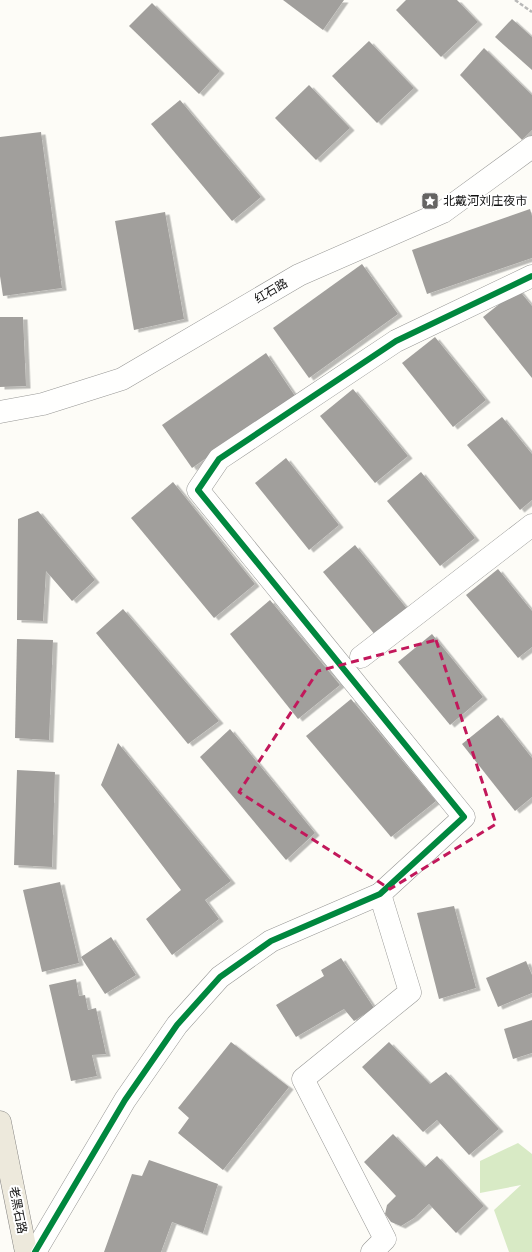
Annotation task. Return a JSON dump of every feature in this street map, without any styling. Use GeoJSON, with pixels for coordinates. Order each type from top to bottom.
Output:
{"type":"FeatureCollection","features":[{"type":"Feature","properties":{"kind":"main road","name":"老黑石路"},"geometry":{"type":"LineString","coordinates":[[0,1122],[26,1252]]}},
{"type":"Feature","properties":{"kind":"street","name":"红石路"},"geometry":{"type":"LineString","coordinates":[[0,412],[43,404],[122,379],[299,275],[443,212],[532,148]]}},
{"type":"Feature","properties":{"kind":"street"},"geometry":{"type":"LineString","coordinates":[[35,1252],[125,1100],[177,1025],[220,977],[271,941],[380,894],[464,818],[198,490],[219,459],[396,341],[532,276]]}},
{"type":"Feature","properties":{"kind":"street"},"geometry":{"type":"LineString","coordinates":[[361,657],[532,525]]}},
{"type":"Feature","properties":{"kind":"street"},"geometry":{"type":"LineString","coordinates":[[372,1252],[385,1239],[303,1079],[410,992],[380,894]]}},
{"type":"Feature","properties":{"kind":"path"},"geometry":{"type":"LineString","coordinates":[[515,0],[532,12]]}},
{"type":"Feature","properties":{"kind":"highlighted area"},"geometry":{"type":"Polygon","coordinates":[[[436,640],[496,824],[390,889],[239,792],[318,671],[436,640]]]}},
{"type":"Feature","properties":{"kind":"green space"},"geometry":{"type":"Polygon","coordinates":[[[518,1143],[532,1154],[532,1252],[509,1252],[494,1210],[521,1185],[480,1193],[480,1161],[518,1143]]]}},
{"type":"Feature","properties":{"kind":"building"},"geometry":{"type":"Polygon","coordinates":[[[283,0],[344,0],[323,30],[283,0]]]}},
{"type":"Feature","properties":{"kind":"building"},"geometry":{"type":"Polygon","coordinates":[[[406,0],[457,0],[478,22],[441,57],[396,10],[406,0]]]}},
{"type":"Feature","properties":{"kind":"building"},"geometry":{"type":"Polygon","coordinates":[[[152,3],[220,71],[199,94],[129,26],[152,3]]]}},
{"type":"Feature","properties":{"kind":"building"},"geometry":{"type":"Polygon","coordinates":[[[512,19],[532,37],[532,70],[495,37],[512,19]]]}},
{"type":"Feature","properties":{"kind":"building"},"geometry":{"type":"Polygon","coordinates":[[[369,41],[414,88],[377,123],[332,76],[369,41]]]}},
{"type":"Feature","properties":{"kind":"building"},"geometry":{"type":"Polygon","coordinates":[[[484,48],[532,95],[532,130],[522,140],[460,75],[484,48]]]}},
{"type":"Feature","properties":{"kind":"building"},"geometry":{"type":"Polygon","coordinates":[[[309,85],[350,128],[316,160],[275,118],[309,85]]]}},
{"type":"Feature","properties":{"kind":"building"},"geometry":{"type":"Polygon","coordinates":[[[180,100],[261,197],[232,221],[151,124],[180,100]]]}},
{"type":"Feature","properties":{"kind":"building"},"geometry":{"type":"Polygon","coordinates":[[[41,132],[62,288],[3,296],[0,276],[0,137],[41,132]]]}},
{"type":"Feature","properties":{"kind":"building"},"geometry":{"type":"Polygon","coordinates":[[[530,209],[532,216],[532,258],[427,294],[412,250],[530,209]]]}},
{"type":"Feature","properties":{"kind":"building"},"geometry":{"type":"Polygon","coordinates":[[[165,212],[184,319],[134,330],[115,221],[165,212]]]}},
{"type":"Feature","properties":{"kind":"building"},"geometry":{"type":"Polygon","coordinates":[[[362,264],[398,314],[309,378],[273,328],[362,264]]]}},
{"type":"Feature","properties":{"kind":"building"},"geometry":{"type":"Polygon","coordinates":[[[518,289],[532,306],[532,378],[483,317],[518,289]]]}},
{"type":"Feature","properties":{"kind":"building"},"geometry":{"type":"Polygon","coordinates":[[[0,317],[23,317],[26,386],[0,387],[0,317]]]}},
{"type":"Feature","properties":{"kind":"building"},"geometry":{"type":"Polygon","coordinates":[[[435,337],[486,400],[453,427],[402,363],[435,337]]]}},
{"type":"Feature","properties":{"kind":"building"},"geometry":{"type":"Polygon","coordinates":[[[266,353],[295,396],[192,468],[162,425],[266,353]]]}},
{"type":"Feature","properties":{"kind":"building"},"geometry":{"type":"Polygon","coordinates":[[[353,389],[408,456],[375,483],[320,416],[353,389]]]}},
{"type":"Feature","properties":{"kind":"building"},"geometry":{"type":"Polygon","coordinates":[[[502,417],[532,454],[532,500],[520,510],[467,445],[502,417]]]}},
{"type":"Feature","properties":{"kind":"building"},"geometry":{"type":"Polygon","coordinates":[[[286,458],[339,525],[309,550],[255,483],[286,458]]]}},
{"type":"Feature","properties":{"kind":"building"},"geometry":{"type":"Polygon","coordinates":[[[421,472],[475,538],[440,566],[387,501],[421,472]]]}},
{"type":"Feature","properties":{"kind":"building"},"geometry":{"type":"Polygon","coordinates":[[[173,482],[255,584],[214,618],[131,518],[173,482]]]}},
{"type":"Feature","properties":{"kind":"building"},"geometry":{"type":"Polygon","coordinates":[[[38,511],[95,580],[72,601],[46,571],[43,621],[17,620],[18,519],[38,511]]]}},
{"type":"Feature","properties":{"kind":"building"},"geometry":{"type":"Polygon","coordinates":[[[355,545],[408,610],[376,636],[323,572],[355,545]]]}},
{"type":"Feature","properties":{"kind":"building"},"geometry":{"type":"Polygon","coordinates":[[[498,569],[532,611],[532,647],[518,658],[466,595],[498,569]]]}},
{"type":"Feature","properties":{"kind":"building"},"geometry":{"type":"Polygon","coordinates":[[[270,600],[340,685],[298,719],[230,634],[270,600]]]}},
{"type":"Feature","properties":{"kind":"building"},"geometry":{"type":"Polygon","coordinates":[[[123,609],[219,721],[188,744],[96,633],[123,609]]]}},
{"type":"Feature","properties":{"kind":"building"},"geometry":{"type":"Polygon","coordinates":[[[432,634],[483,697],[450,725],[398,662],[432,634]]]}},
{"type":"Feature","properties":{"kind":"building"},"geometry":{"type":"Polygon","coordinates":[[[17,639],[53,640],[49,740],[15,738],[17,639]]]}},
{"type":"Feature","properties":{"kind":"building"},"geometry":{"type":"Polygon","coordinates":[[[351,699],[436,801],[391,837],[306,736],[351,699]]]}},
{"type":"Feature","properties":{"kind":"building"},"geometry":{"type":"Polygon","coordinates":[[[498,715],[532,758],[532,797],[515,811],[462,744],[498,715]]]}},
{"type":"Feature","properties":{"kind":"building"},"geometry":{"type":"Polygon","coordinates":[[[230,729],[315,833],[286,860],[200,757],[230,729]]]}},
{"type":"Feature","properties":{"kind":"building"},"geometry":{"type":"Polygon","coordinates":[[[118,743],[231,881],[205,900],[219,919],[172,955],[146,919],[181,890],[101,785],[118,743]]]}},
{"type":"Feature","properties":{"kind":"building"},"geometry":{"type":"Polygon","coordinates":[[[17,770],[55,772],[52,867],[14,865],[17,770]]]}},
{"type":"Feature","properties":{"kind":"building"},"geometry":{"type":"Polygon","coordinates":[[[60,882],[79,963],[42,972],[23,890],[60,882]]]}},
{"type":"Feature","properties":{"kind":"building"},"geometry":{"type":"Polygon","coordinates":[[[454,906],[476,988],[439,999],[417,913],[454,906]]]}},
{"type":"Feature","properties":{"kind":"building"},"geometry":{"type":"Polygon","coordinates":[[[111,937],[136,975],[105,994],[81,957],[111,937]]]}},
{"type":"Feature","properties":{"kind":"building"},"geometry":{"type":"Polygon","coordinates":[[[341,958],[374,1008],[354,1021],[344,1009],[296,1037],[276,1005],[324,976],[321,970],[341,958]]]}},
{"type":"Feature","properties":{"kind":"building"},"geometry":{"type":"Polygon","coordinates":[[[526,961],[532,975],[532,993],[498,1007],[486,978],[526,961]]]}},
{"type":"Feature","properties":{"kind":"building"},"geometry":{"type":"Polygon","coordinates":[[[76,979],[79,996],[85,995],[88,1010],[96,1008],[106,1054],[92,1055],[97,1076],[71,1081],[49,985],[76,979]]]}},
{"type":"Feature","properties":{"kind":"building"},"geometry":{"type":"Polygon","coordinates":[[[532,1020],[532,1053],[513,1059],[504,1029],[532,1020]]]}},
{"type":"Feature","properties":{"kind":"building"},"geometry":{"type":"Polygon","coordinates":[[[231,1042],[289,1087],[223,1170],[178,1133],[189,1118],[178,1108],[231,1042]]]}},
{"type":"Feature","properties":{"kind":"building"},"geometry":{"type":"Polygon","coordinates":[[[389,1042],[430,1084],[446,1072],[499,1129],[469,1155],[437,1120],[423,1132],[362,1067],[389,1042]]]}},
{"type":"Feature","properties":{"kind":"building"},"geometry":{"type":"Polygon","coordinates":[[[393,1134],[425,1167],[437,1156],[484,1206],[456,1233],[429,1204],[414,1218],[401,1226],[391,1222],[385,1214],[387,1205],[396,1196],[364,1162],[393,1134]]]}},
{"type":"Feature","properties":{"kind":"building"},"geometry":{"type":"Polygon","coordinates":[[[149,1160],[218,1184],[203,1233],[172,1222],[161,1252],[104,1252],[132,1174],[142,1176],[149,1160]]]}},
{"type":"Feature","properties":{"kind":"cycle path"},"geometry":{"type":"LineString","coordinates":[[35,1252],[125,1100],[177,1025],[220,977],[271,941],[380,894],[464,817],[198,490],[219,459],[396,341],[532,276]]}},
{"type":"Feature","properties":{"kind":"place","name":"北戴河刘庄夜市"},"geometry":{"type":"Point","coordinates":[430,201]}}]}
